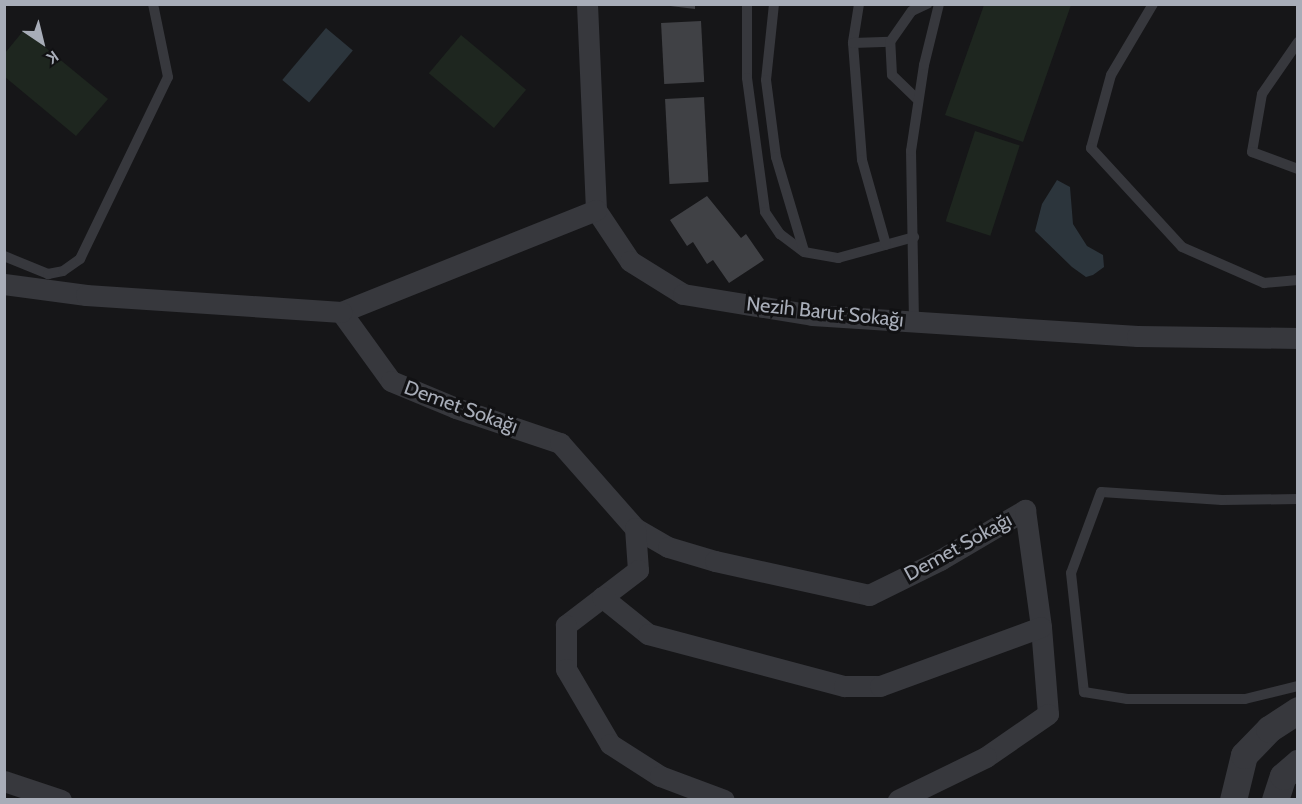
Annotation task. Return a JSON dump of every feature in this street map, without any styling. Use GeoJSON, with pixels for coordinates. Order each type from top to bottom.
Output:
{"type":"FeatureCollection","features":[{"type":"Feature","properties":{"kind":"street"},"geometry":{"type":"LineString","coordinates":[[4,284],[86,295],[341,312],[596,210],[587,4]]}},
{"type":"Feature","properties":{"kind":"street","name":"Nezih Barut Sokağı"},"geometry":{"type":"LineString","coordinates":[[596,210],[630,261],[683,294],[812,315],[1137,336],[1298,338]]}},
{"type":"Feature","properties":{"kind":"street","name":"Demet Sokağı"},"geometry":{"type":"LineString","coordinates":[[341,312],[391,381],[456,408],[560,443],[635,528],[669,547],[715,561],[869,595],[940,560],[1024,510],[1041,627],[1048,714],[986,758],[898,800]]}},
{"type":"Feature","properties":{"kind":"street"},"geometry":{"type":"LineString","coordinates":[[635,528],[638,570],[566,624],[566,669],[610,744],[660,776],[724,800]]}},
{"type":"Feature","properties":{"kind":"street"},"geometry":{"type":"LineString","coordinates":[[602,597],[648,634],[844,686],[880,686],[1041,627]]}},
{"type":"Feature","properties":{"kind":"street"},"geometry":{"type":"LineString","coordinates":[[1233,798],[1244,755],[1269,729],[1298,710]]}},
{"type":"Feature","properties":{"kind":"street"},"geometry":{"type":"LineString","coordinates":[[1275,800],[1282,776],[1298,763]]}},
{"type":"Feature","properties":{"kind":"street"},"geometry":{"type":"LineString","coordinates":[[4,781],[61,800]]}},
{"type":"Feature","properties":{"kind":"lane"},"geometry":{"type":"LineString","coordinates":[[4,256],[48,274],[63,272],[80,259],[168,77],[153,4]]}},
{"type":"Feature","properties":{"kind":"lane"},"geometry":{"type":"LineString","coordinates":[[747,4],[747,78],[765,212],[780,234],[804,252],[838,258],[914,237]]}},
{"type":"Feature","properties":{"kind":"lane"},"geometry":{"type":"LineString","coordinates":[[774,4],[766,80],[776,157],[804,252]]}},
{"type":"Feature","properties":{"kind":"lane"},"geometry":{"type":"LineString","coordinates":[[859,4],[853,44],[862,160],[886,245]]}},
{"type":"Feature","properties":{"kind":"lane"},"geometry":{"type":"LineString","coordinates":[[918,100],[892,75],[890,42],[912,11],[927,4]]}},
{"type":"Feature","properties":{"kind":"lane"},"geometry":{"type":"LineString","coordinates":[[914,322],[911,151],[918,100],[939,4]]}},
{"type":"Feature","properties":{"kind":"lane"},"geometry":{"type":"LineString","coordinates":[[1153,4],[1111,75],[1091,148],[1182,247],[1264,282],[1298,280]]}},
{"type":"Feature","properties":{"kind":"lane"},"geometry":{"type":"LineString","coordinates":[[853,44],[890,42]]}},
{"type":"Feature","properties":{"kind":"lane"},"geometry":{"type":"LineString","coordinates":[[1298,42],[1262,94],[1252,152],[1298,169]]}},
{"type":"Feature","properties":{"kind":"lane"},"geometry":{"type":"LineString","coordinates":[[1298,499],[1222,500],[1101,492],[1071,573],[1084,692],[1127,699],[1245,699],[1298,686]]}},
{"type":"Feature","properties":{"kind":"shaded area"},"geometry":{"type":"Polygon","coordinates":[[[984,5],[1071,5],[1023,142],[945,115],[984,5]]]}},
{"type":"Feature","properties":{"kind":"shaded area"},"geometry":{"type":"Polygon","coordinates":[[[326,28],[353,50],[309,103],[282,80],[326,28]]]}},
{"type":"Feature","properties":{"kind":"shaded area"},"geometry":{"type":"Polygon","coordinates":[[[24,30],[108,99],[76,136],[5,77],[5,53],[24,30]]]}},
{"type":"Feature","properties":{"kind":"shaded area"},"geometry":{"type":"Polygon","coordinates":[[[461,35],[526,90],[494,128],[429,73],[461,35]]]}},
{"type":"Feature","properties":{"kind":"shaded area"},"geometry":{"type":"Polygon","coordinates":[[[975,131],[1020,146],[990,236],[946,221],[975,131]]]}},
{"type":"Feature","properties":{"kind":"shaded area"},"geometry":{"type":"Polygon","coordinates":[[[1057,180],[1070,187],[1073,224],[1087,246],[1103,255],[1104,267],[1093,275],[1086,277],[1072,267],[1035,231],[1042,204],[1057,180]]]}},
{"type":"Feature","properties":{"kind":"building"},"geometry":{"type":"Polygon","coordinates":[[[654,4],[695,4],[695,9],[654,4]]]}},
{"type":"Feature","properties":{"kind":"building"},"geometry":{"type":"Polygon","coordinates":[[[701,21],[704,82],[664,84],[661,23],[701,21]]]}},
{"type":"Feature","properties":{"kind":"building"},"geometry":{"type":"Polygon","coordinates":[[[704,97],[708,182],[670,184],[665,99],[704,97]]]}},
{"type":"Feature","properties":{"kind":"building"},"geometry":{"type":"Polygon","coordinates":[[[707,196],[741,238],[746,234],[764,260],[729,283],[713,260],[707,264],[693,242],[687,246],[670,220],[707,196]]]}}]}
